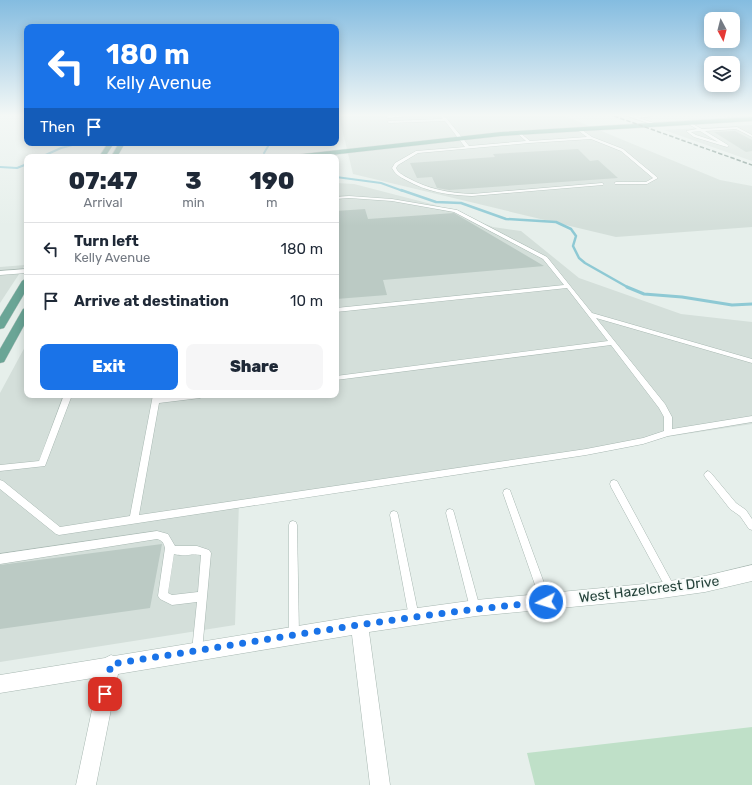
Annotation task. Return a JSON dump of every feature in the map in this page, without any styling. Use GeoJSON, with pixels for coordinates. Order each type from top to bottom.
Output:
{"type":"FeatureCollection","features":[{"type":"Feature","properties":{"kind":"main road"},"geometry":{"type":"LineString","coordinates":[[320,154],[332,153]]}},
{"type":"Feature","properties":{"kind":"main road"},"geometry":{"type":"LineString","coordinates":[[0,326],[24,286]]}},
{"type":"Feature","properties":{"kind":"main road"},"geometry":{"type":"LineString","coordinates":[[0,359],[24,316]]}},
{"type":"Feature","properties":{"kind":"street","name":"West Hazelcrest Drive"},"geometry":{"type":"LineString","coordinates":[[0,684],[111,664],[359,625],[476,608],[671,589],[705,584],[752,573]]}},
{"type":"Feature","properties":{"kind":"street"},"geometry":{"type":"LineString","coordinates":[[359,625],[380,785]]}},
{"type":"Feature","properties":{"kind":"street"},"geometry":{"type":"LineString","coordinates":[[86,785],[111,664]]}},
{"type":"Feature","properties":{"kind":"lane"},"geometry":{"type":"LineString","coordinates":[[416,153],[396,164],[394,168],[396,172],[417,185],[435,192],[453,195],[472,195],[602,184]]}},
{"type":"Feature","properties":{"kind":"lane"},"geometry":{"type":"LineString","coordinates":[[616,183],[647,183],[656,178],[625,153]]}},
{"type":"Feature","properties":{"kind":"lane"},"geometry":{"type":"LineString","coordinates":[[339,198],[392,200],[455,211],[545,258],[662,406],[668,417],[668,433]]}},
{"type":"Feature","properties":{"kind":"lane"},"geometry":{"type":"LineString","coordinates":[[0,273],[24,271]]}},
{"type":"Feature","properties":{"kind":"lane"},"geometry":{"type":"LineString","coordinates":[[339,310],[568,286]]}},
{"type":"Feature","properties":{"kind":"lane"},"geometry":{"type":"LineString","coordinates":[[590,314],[752,361]]}},
{"type":"Feature","properties":{"kind":"lane"},"geometry":{"type":"LineString","coordinates":[[339,378],[613,343]]}},
{"type":"Feature","properties":{"kind":"lane"},"geometry":{"type":"LineString","coordinates":[[0,468],[42,464],[67,398]]}},
{"type":"Feature","properties":{"kind":"lane"},"geometry":{"type":"LineString","coordinates":[[134,519],[156,398]]}},
{"type":"Feature","properties":{"kind":"lane"},"geometry":{"type":"LineString","coordinates":[[0,484],[59,531],[586,452],[643,441],[668,433],[752,419]]}},
{"type":"Feature","properties":{"kind":"lane"},"geometry":{"type":"LineString","coordinates":[[708,475],[733,506],[743,513],[752,526]]}},
{"type":"Feature","properties":{"kind":"lane"},"geometry":{"type":"LineString","coordinates":[[614,484],[671,589]]}},
{"type":"Feature","properties":{"kind":"lane"},"geometry":{"type":"LineString","coordinates":[[506,493],[546,602]]}},
{"type":"Feature","properties":{"kind":"lane"},"geometry":{"type":"LineString","coordinates":[[450,513],[476,608]]}},
{"type":"Feature","properties":{"kind":"lane"},"geometry":{"type":"LineString","coordinates":[[394,515],[414,617]]}},
{"type":"Feature","properties":{"kind":"lane"},"geometry":{"type":"LineString","coordinates":[[292,525],[294,635]]}},
{"type":"Feature","properties":{"kind":"lane"},"geometry":{"type":"LineString","coordinates":[[0,558],[157,535],[163,536],[168,539],[170,548],[163,596],[172,600],[202,596]]}},
{"type":"Feature","properties":{"kind":"lane"},"geometry":{"type":"LineString","coordinates":[[170,548],[175,551],[195,549],[201,550],[206,554],[197,651]]}},
{"type":"Feature","properties":{"kind":"shaded area"},"geometry":{"type":"Polygon","coordinates":[[[348,153],[654,153],[720,180],[752,186],[752,227],[616,237],[353,174],[348,153]]]}},
{"type":"Feature","properties":{"kind":"shaded area"},"geometry":{"type":"Polygon","coordinates":[[[728,153],[752,153],[752,161],[728,153]]]}},
{"type":"Feature","properties":{"kind":"shaded area"},"geometry":{"type":"Polygon","coordinates":[[[339,183],[354,184],[435,205],[493,227],[521,231],[579,278],[681,314],[752,322],[752,424],[239,502],[235,625],[0,662],[0,393],[24,349],[24,398],[339,398],[339,183]]]}},
{"type":"Feature","properties":{"kind":"shaded area"},"geometry":{"type":"Polygon","coordinates":[[[24,265],[0,303],[0,267],[24,265]]]}},
{"type":"Feature","properties":{"kind":"green space"},"geometry":{"type":"Polygon","coordinates":[[[752,727],[752,785],[535,785],[527,753],[752,727]]]}},
{"type":"Feature","properties":{"kind":"building"},"geometry":{"type":"Polygon","coordinates":[[[582,153],[590,161],[598,160],[618,178],[449,190],[437,188],[432,177],[417,178],[410,163],[495,157],[493,154],[582,153]]]}},
{"type":"Feature","properties":{"kind":"building"},"geometry":{"type":"Polygon","coordinates":[[[365,209],[368,219],[454,213],[544,266],[383,280],[387,295],[339,299],[339,211],[365,209]]]}},
{"type":"Feature","properties":{"kind":"building"},"geometry":{"type":"Polygon","coordinates":[[[162,544],[150,608],[0,629],[0,565],[162,544]]]}},
{"type":"Feature","properties":{"kind":"waterway"},"geometry":{"type":"LineString","coordinates":[[0,167],[17,168],[24,165]]}},
{"type":"Feature","properties":{"kind":"waterway"},"geometry":{"type":"LineString","coordinates":[[339,177],[381,183],[403,191]]}},
{"type":"Feature","properties":{"kind":"waterway"},"geometry":{"type":"LineString","coordinates":[[401,190],[436,202],[461,203],[506,219],[556,222],[571,229],[576,236],[573,246],[579,258],[628,287]]}},
{"type":"Feature","properties":{"kind":"waterway"},"geometry":{"type":"LineString","coordinates":[[628,287],[644,294],[682,297],[732,305],[752,304]]}},
{"type":"Feature","properties":{"kind":"railway"},"geometry":{"type":"LineString","coordinates":[[717,153],[752,165]]}},
{"type":"Feature","properties":{"kind":"route"},"geometry":{"type":"LineString","coordinates":[[105,694],[111,664],[476,608],[546,602]]}}]}
